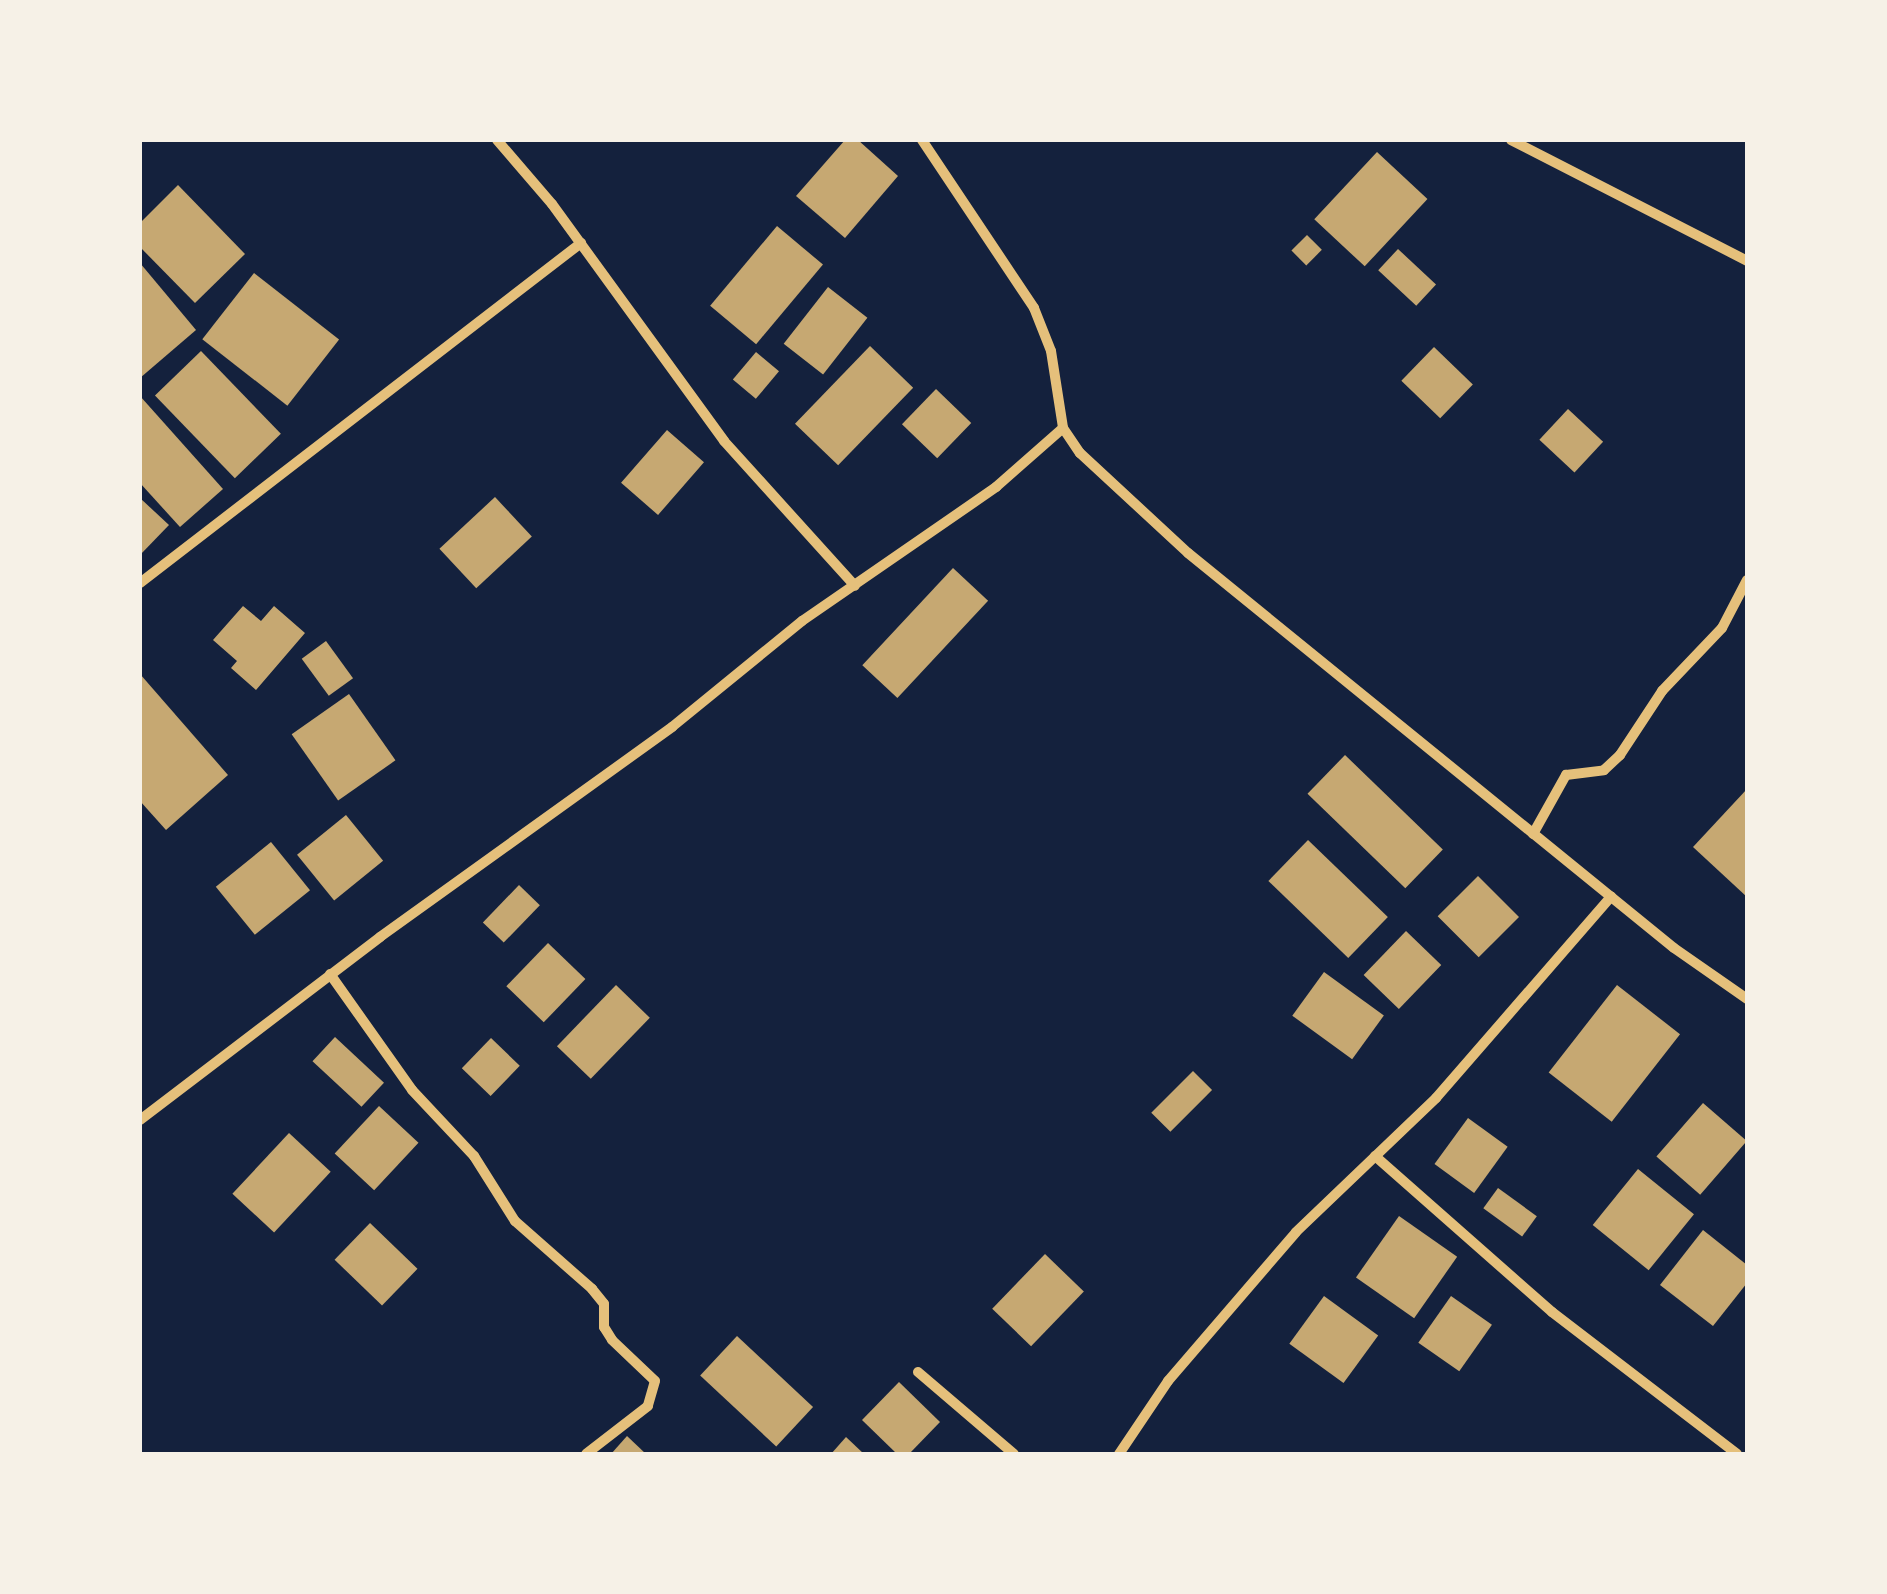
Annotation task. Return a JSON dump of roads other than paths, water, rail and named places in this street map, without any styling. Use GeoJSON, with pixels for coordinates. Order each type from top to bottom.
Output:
{"type":"FeatureCollection","features":[{"type":"Feature","properties":{"kind":"street"},"geometry":{"type":"LineString","coordinates":[[497,140],[580,243],[724,440],[854,586]]}},
{"type":"Feature","properties":{"kind":"street"},"geometry":{"type":"LineString","coordinates":[[922,140],[1034,308],[1051,351],[1063,428],[1080,454],[1188,553],[1611,897],[1747,999]]}},
{"type":"Feature","properties":{"kind":"street"},"geometry":{"type":"LineString","coordinates":[[1511,140],[1747,261]]}},
{"type":"Feature","properties":{"kind":"street"},"geometry":{"type":"LineString","coordinates":[[140,583],[236,502],[580,243]]}},
{"type":"Feature","properties":{"kind":"street"},"geometry":{"type":"LineString","coordinates":[[140,1120],[330,974],[571,803],[854,586],[996,487],[1063,428]]}},
{"type":"Feature","properties":{"kind":"street"},"geometry":{"type":"LineString","coordinates":[[1533,834],[1566,775],[1604,770],[1620,756],[1662,691],[1722,628],[1747,580]]}},
{"type":"Feature","properties":{"kind":"street"},"geometry":{"type":"LineString","coordinates":[[1119,1454],[1168,1381],[1270,1262],[1436,1098],[1611,897]]}},
{"type":"Feature","properties":{"kind":"street"},"geometry":{"type":"LineString","coordinates":[[330,974],[412,1090],[474,1156],[515,1221],[592,1290],[604,1304],[604,1328],[612,1340],[655,1381],[648,1406],[586,1454]]}},
{"type":"Feature","properties":{"kind":"street"},"geometry":{"type":"LineString","coordinates":[[1375,1156],[1552,1312],[1737,1454]]}},
{"type":"Feature","properties":{"kind":"street"},"geometry":{"type":"LineString","coordinates":[[918,1372],[1014,1454]]}}]}
